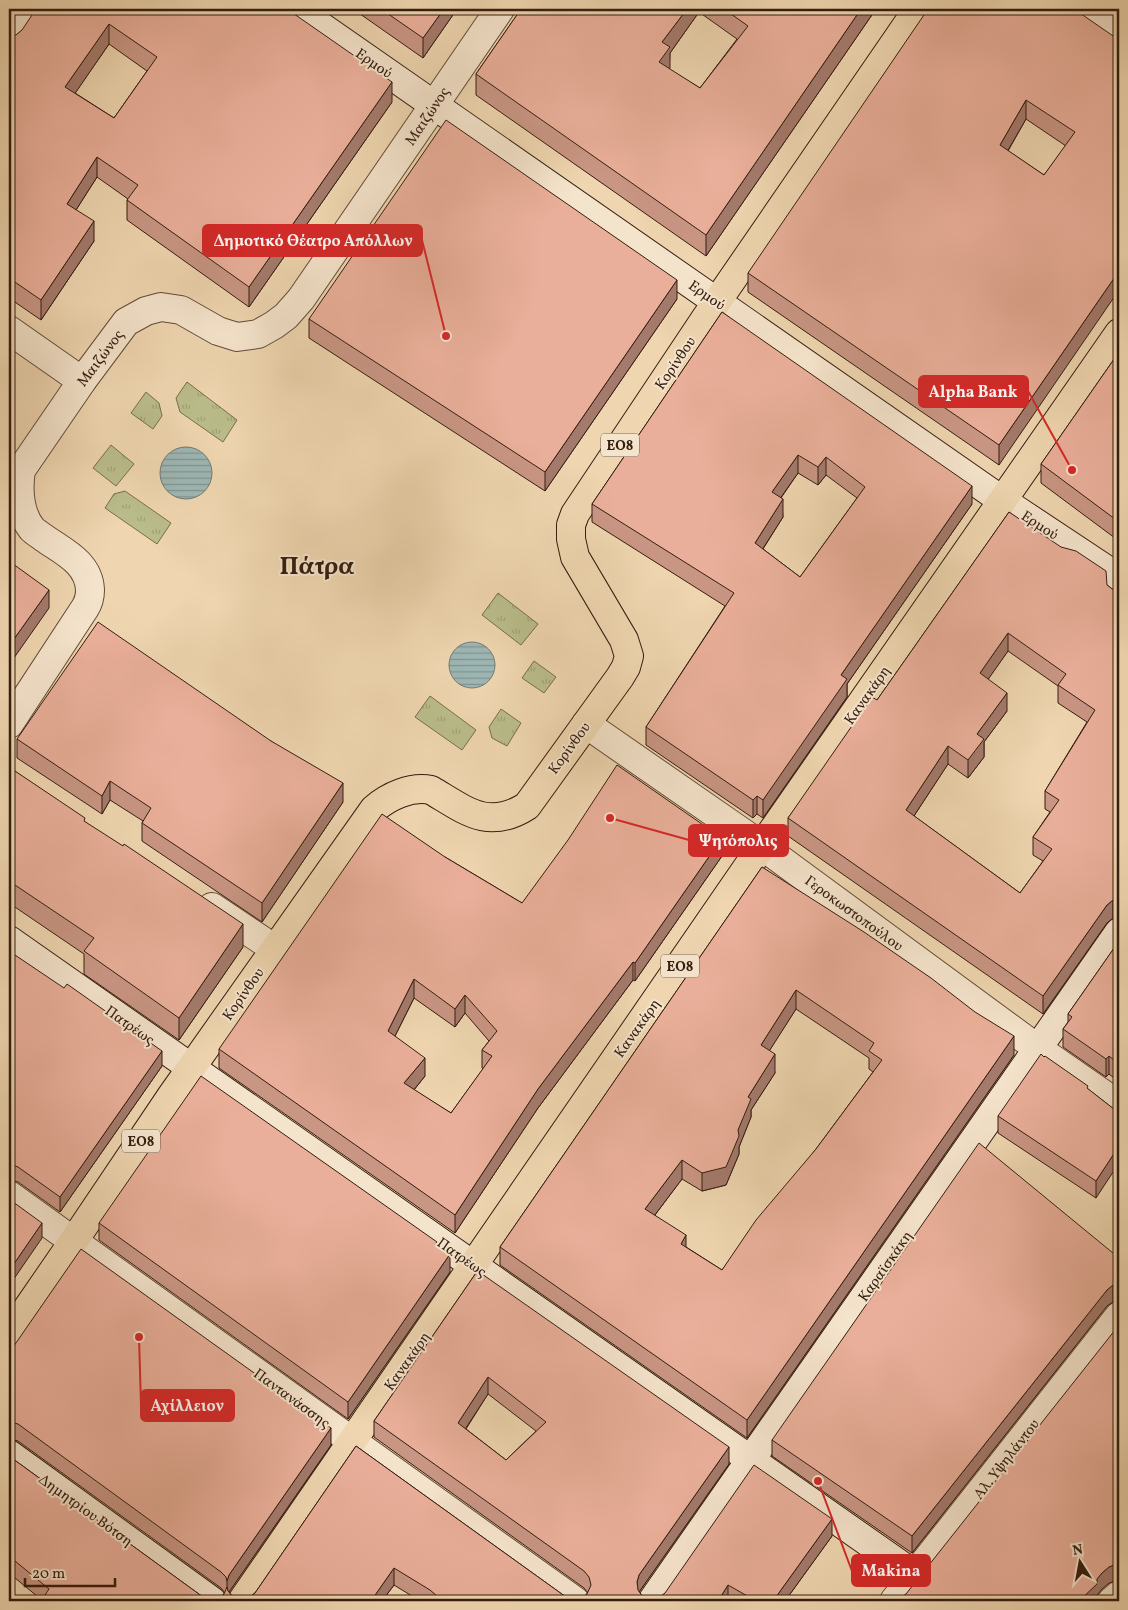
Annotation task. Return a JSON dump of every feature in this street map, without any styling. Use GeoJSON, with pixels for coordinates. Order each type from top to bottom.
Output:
{"type":"FeatureCollection","features":[{"type":"Feature","properties":{"kind":"main road","name":"Κορίνθου"},"geometry":{"type":"LineString","coordinates":[[9,1335],[191,1067],[371,812],[385,800],[398,794],[413,790],[429,789],[471,814],[501,818],[514,814],[527,806],[620,677],[626,667],[629,656],[624,640],[575,557],[571,539],[573,519],[578,508],[716,302],[918,9]]}},
{"type":"Feature","properties":{"kind":"main road","name":"Κανακάρη"},"geometry":{"type":"LineString","coordinates":[[242,1601],[762,846],[1119,333]]}},
{"type":"Feature","properties":{"kind":"street"},"geometry":{"type":"LineString","coordinates":[[9,42],[31,9]]}},
{"type":"Feature","properties":{"kind":"street","name":"Ερμού"},"geometry":{"type":"LineString","coordinates":[[296,9],[1002,501],[1119,578]]}},
{"type":"Feature","properties":{"kind":"street","name":"Μαιζώνος"},"geometry":{"type":"LineString","coordinates":[[9,724],[86,608],[90,596],[88,575],[83,566],[33,530],[25,516],[19,486],[21,470],[82,381],[126,322],[146,310],[161,307],[181,310],[218,331],[237,337],[258,334],[280,320],[301,299],[500,9]]}},
{"type":"Feature","properties":{"kind":"street"},"geometry":{"type":"LineString","coordinates":[[1094,9],[1119,26]]}},
{"type":"Feature","properties":{"kind":"street"},"geometry":{"type":"LineString","coordinates":[[9,330],[82,381]]}},
{"type":"Feature","properties":{"kind":"street","name":"Γεροκωστοπούλου"},"geometry":{"type":"LineString","coordinates":[[586,724],[762,846],[1037,1048],[1119,1105]]}},
{"type":"Feature","properties":{"kind":"street"},"geometry":{"type":"LineString","coordinates":[[194,895],[275,949]]}},
{"type":"Feature","properties":{"kind":"street","name":"Καραϊσκάκη"},"geometry":{"type":"LineString","coordinates":[[652,1601],[1119,932]]}},
{"type":"Feature","properties":{"kind":"street","name":"Πατρέως"},"geometry":{"type":"LineString","coordinates":[[9,940],[915,1575]]}},
{"type":"Feature","properties":{"kind":"street","name":"Παντανάσσης"},"geometry":{"type":"LineString","coordinates":[[9,1195],[575,1601]]}},
{"type":"Feature","properties":{"kind":"street","name":"Αλ. Υψηλάντου"},"geometry":{"type":"LineString","coordinates":[[894,1601],[1119,1316]]}},
{"type":"Feature","properties":{"kind":"street","name":"Δημητρίου Βότση"},"geometry":{"type":"LineString","coordinates":[[9,1454],[212,1601]]}},
{"type":"Feature","properties":{"kind":"street"},"geometry":{"type":"LineString","coordinates":[[1112,1601],[1119,1595]]}},
{"type":"Feature","properties":{"kind":"green space"},"geometry":{"type":"Polygon","coordinates":[[[187,382],[237,420],[223,442],[180,412],[176,398],[187,382]]]}},
{"type":"Feature","properties":{"kind":"green space"},"geometry":{"type":"Polygon","coordinates":[[[146,392],[159,403],[162,416],[153,429],[131,413],[146,392]]]}},
{"type":"Feature","properties":{"kind":"green space"},"geometry":{"type":"Polygon","coordinates":[[[111,445],[134,464],[116,486],[93,468],[111,445]]]}},
{"type":"Feature","properties":{"kind":"green space"},"geometry":{"type":"Polygon","coordinates":[[[125,491],[171,523],[157,544],[105,508],[114,494],[125,491]]]}},
{"type":"Feature","properties":{"kind":"green space"},"geometry":{"type":"Polygon","coordinates":[[[498,593],[538,624],[521,645],[482,615],[498,593]]]}},
{"type":"Feature","properties":{"kind":"green space"},"geometry":{"type":"Polygon","coordinates":[[[534,661],[556,677],[544,693],[522,678],[534,661]]]}},
{"type":"Feature","properties":{"kind":"green space"},"geometry":{"type":"Polygon","coordinates":[[[430,696],[476,730],[462,750],[415,717],[430,696]]]}},
{"type":"Feature","properties":{"kind":"green space"},"geometry":{"type":"Polygon","coordinates":[[[501,709],[521,723],[507,746],[492,738],[489,727],[501,709]]]}},
{"type":"Feature","properties":{"kind":"water"},"geometry":{"type":"Polygon","coordinates":[[[186,447],[196,449],[204,455],[210,463],[212,473],[210,483],[204,491],[196,497],[186,499],[176,497],[168,491],[162,483],[160,473],[162,463],[168,455],[176,449],[186,447]]]}},
{"type":"Feature","properties":{"kind":"water"},"geometry":{"type":"Polygon","coordinates":[[[467,642],[477,642],[491,652],[495,665],[491,678],[485,684],[477,688],[467,688],[453,678],[449,670],[449,660],[459,646],[467,642]]]}},
{"type":"Feature","properties":{"kind":"building"},"geometry":{"type":"Polygon","coordinates":[[[36,9],[287,9],[392,82],[249,287],[127,200],[138,185],[97,157],[67,204],[94,221],[41,300],[9,278],[9,42],[12,36],[22,30],[36,9]],[[109,24],[65,87],[114,118],[157,57],[109,24]]]}},
{"type":"Feature","properties":{"kind":"building"},"geometry":{"type":"Polygon","coordinates":[[[381,9],[444,9],[423,38],[381,9]]]}},
{"type":"Feature","properties":{"kind":"building"},"geometry":{"type":"Polygon","coordinates":[[[521,9],[687,9],[662,42],[670,47],[659,62],[700,88],[748,26],[724,9],[861,9],[706,235],[476,74],[521,9]]]}},
{"type":"Feature","properties":{"kind":"building"},"geometry":{"type":"Polygon","coordinates":[[[928,9],[1074,9],[1119,40],[1119,271],[999,445],[748,273],[928,9]],[[1026,100],[1000,145],[1044,175],[1075,132],[1026,100]]]}},
{"type":"Feature","properties":{"kind":"building"},"geometry":{"type":"Polygon","coordinates":[[[446,120],[677,280],[545,472],[309,319],[446,120]]]}},
{"type":"Feature","properties":{"kind":"building"},"geometry":{"type":"Polygon","coordinates":[[[722,312],[972,486],[841,675],[847,679],[763,800],[757,796],[753,800],[646,727],[734,593],[592,504],[722,312]],[[798,455],[772,492],[783,499],[755,543],[800,577],[865,487],[826,457],[818,467],[798,455]]]}},
{"type":"Feature","properties":{"kind":"building"},"geometry":{"type":"Polygon","coordinates":[[[9,344],[13,347],[9,353],[9,344]]]}},
{"type":"Feature","properties":{"kind":"building"},"geometry":{"type":"Polygon","coordinates":[[[1119,352],[1119,522],[1041,464],[1119,352]]]}},
{"type":"Feature","properties":{"kind":"building"},"geometry":{"type":"Polygon","coordinates":[[[1009,512],[1061,547],[1076,551],[1106,571],[1107,585],[1119,594],[1119,899],[1113,900],[1107,905],[1043,996],[788,818],[872,697],[877,700],[1009,512]],[[1008,633],[980,673],[1007,693],[977,734],[984,739],[968,760],[948,746],[906,810],[1020,893],[1052,849],[1033,837],[1059,800],[1045,791],[1095,710],[1058,685],[1066,674],[1008,633]]]}},
{"type":"Feature","properties":{"kind":"building"},"geometry":{"type":"Polygon","coordinates":[[[9,561],[49,590],[9,646],[9,561]]]}},
{"type":"Feature","properties":{"kind":"building"},"geometry":{"type":"Polygon","coordinates":[[[98,622],[271,741],[343,783],[262,903],[142,823],[151,808],[110,781],[102,796],[17,739],[98,622]]]}},
{"type":"Feature","properties":{"kind":"building"},"geometry":{"type":"Polygon","coordinates":[[[617,765],[722,838],[635,963],[633,962],[538,1089],[455,1215],[219,1049],[382,814],[445,857],[522,903],[568,840],[617,765]],[[414,979],[388,1031],[425,1058],[404,1083],[451,1113],[492,1056],[482,1050],[497,1031],[465,995],[455,1009],[414,979]]]}},
{"type":"Feature","properties":{"kind":"building"},"geometry":{"type":"Polygon","coordinates":[[[9,767],[85,818],[84,821],[123,846],[124,844],[243,924],[179,1018],[84,951],[94,938],[9,881],[9,767]]]}},
{"type":"Feature","properties":{"kind":"building"},"geometry":{"type":"Polygon","coordinates":[[[762,867],[864,932],[931,978],[975,1012],[1014,1036],[747,1420],[500,1247],[762,867]],[[796,990],[761,1045],[775,1054],[748,1097],[751,1099],[738,1130],[739,1136],[726,1167],[702,1173],[682,1160],[645,1209],[686,1235],[681,1244],[722,1270],[756,1220],[816,1149],[882,1060],[869,1051],[874,1043],[796,990]]]}},
{"type":"Feature","properties":{"kind":"building"},"geometry":{"type":"Polygon","coordinates":[[[1119,941],[1119,1064],[1109,1056],[1106,1059],[1063,1029],[1072,1017],[1068,1014],[1119,941]]]}},
{"type":"Feature","properties":{"kind":"building"},"geometry":{"type":"Polygon","coordinates":[[[9,951],[64,988],[67,984],[162,1051],[60,1197],[18,1167],[9,1164],[9,951]]]}},
{"type":"Feature","properties":{"kind":"building"},"geometry":{"type":"Polygon","coordinates":[[[1041,1054],[1088,1086],[1087,1088],[1119,1113],[1119,1146],[1096,1181],[998,1116],[1041,1054]]]}},
{"type":"Feature","properties":{"kind":"building"},"geometry":{"type":"Polygon","coordinates":[[[201,1076],[437,1242],[435,1245],[450,1254],[348,1402],[99,1223],[201,1076]]]}},
{"type":"Feature","properties":{"kind":"building"},"geometry":{"type":"Polygon","coordinates":[[[979,1143],[1119,1258],[1119,1284],[1113,1285],[1107,1290],[912,1536],[772,1440],[979,1143]]]}},
{"type":"Feature","properties":{"kind":"building"},"geometry":{"type":"Polygon","coordinates":[[[9,1199],[42,1223],[9,1271],[9,1199]]]}},
{"type":"Feature","properties":{"kind":"building"},"geometry":{"type":"Polygon","coordinates":[[[81,1249],[331,1428],[229,1575],[227,1581],[221,1572],[18,1424],[9,1422],[9,1353],[81,1249]]]}},
{"type":"Feature","properties":{"kind":"building"},"geometry":{"type":"Polygon","coordinates":[[[476,1273],[481,1276],[482,1274],[729,1447],[639,1575],[637,1582],[638,1590],[643,1597],[651,1600],[665,1593],[754,1465],[832,1519],[773,1601],[756,1601],[728,1585],[718,1601],[443,1601],[430,1590],[394,1568],[371,1601],[56,1601],[45,1595],[49,1589],[9,1556],[9,1456],[203,1597],[210,1600],[219,1598],[224,1594],[227,1587],[233,1597],[240,1600],[248,1598],[255,1593],[356,1446],[566,1597],[574,1600],[582,1598],[587,1594],[591,1585],[589,1577],[584,1571],[374,1421],[476,1273]],[[488,1377],[458,1423],[506,1460],[546,1422],[488,1377]]]}},
{"type":"Feature","properties":{"kind":"building"},"geometry":{"type":"Polygon","coordinates":[[[1119,1325],[1119,1563],[1109,1567],[1102,1573],[1097,1579],[1097,1584],[1079,1601],[896,1601],[906,1594],[1119,1325]]]}},
{"type":"Feature","properties":{"kind":"place","name":"Δημοτικό Θέατρο Απόλλων"},"geometry":{"type":"Point","coordinates":[446,336]}},
{"type":"Feature","properties":{"kind":"place","name":"Alpha Bank"},"geometry":{"type":"Point","coordinates":[1072,470]}},
{"type":"Feature","properties":{"kind":"place","name":"Ψητόπολις"},"geometry":{"type":"Point","coordinates":[610,818]}},
{"type":"Feature","properties":{"kind":"place","name":"Αχίλλειον"},"geometry":{"type":"Point","coordinates":[139,1337]}},
{"type":"Feature","properties":{"kind":"place","name":"Makina"},"geometry":{"type":"Point","coordinates":[818,1481]}},
{"type":"Feature","properties":{"kind":"district","name":"Πάτρα"},"geometry":{"type":"Point","coordinates":[317,565]}}]}
